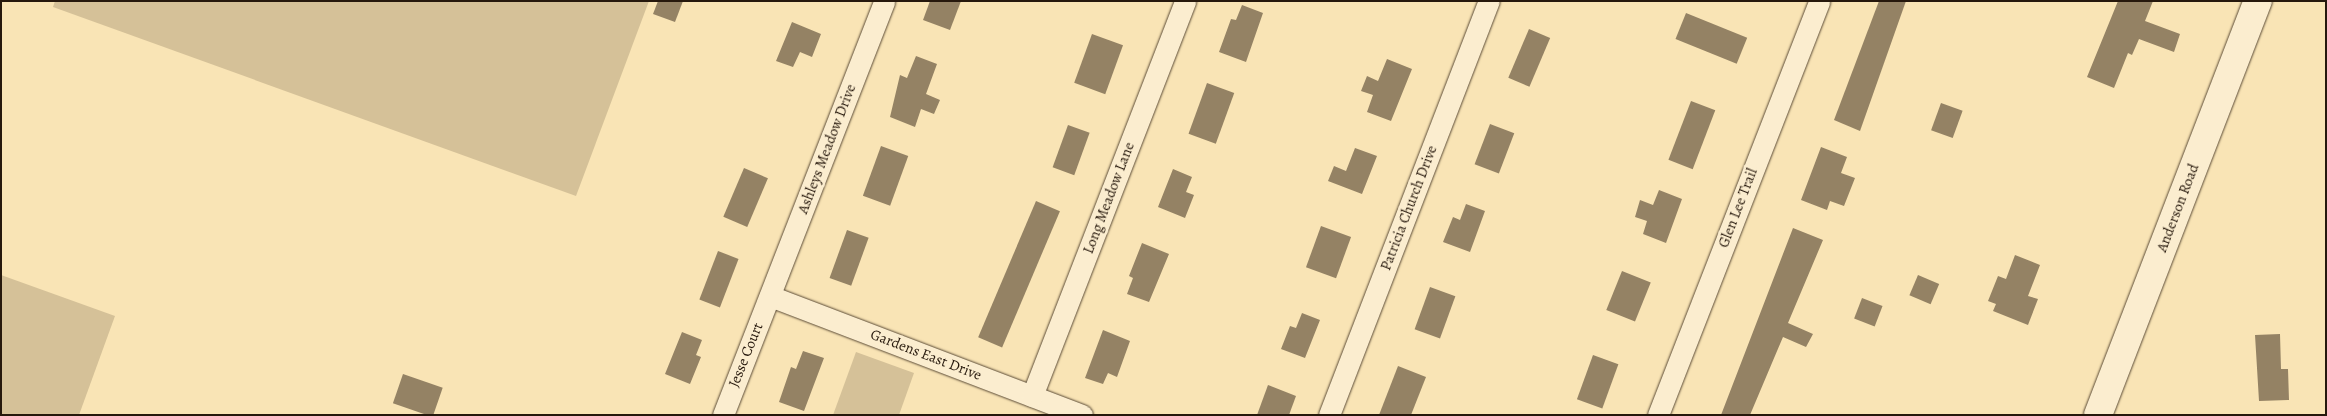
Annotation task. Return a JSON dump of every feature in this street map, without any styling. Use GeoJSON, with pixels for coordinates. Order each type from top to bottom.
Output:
{"type":"FeatureCollection","features":[{"type":"Feature","properties":{"kind":"street","name":"Ashleys Meadow Drive"},"geometry":{"type":"LineString","coordinates":[[770,296],[884,1]]}},
{"type":"Feature","properties":{"kind":"street","name":"Long Meadow Lane"},"geometry":{"type":"LineString","coordinates":[[1032,396],[1185,1]]}},
{"type":"Feature","properties":{"kind":"street","name":"Patricia Church Drive"},"geometry":{"type":"LineString","coordinates":[[1329,415],[1489,1]]}},
{"type":"Feature","properties":{"kind":"street","name":"Anderson Road"},"geometry":{"type":"LineString","coordinates":[[2098,415],[2258,1]]}},
{"type":"Feature","properties":{"kind":"street","name":"Glen Lee Trail"},"geometry":{"type":"LineString","coordinates":[[1658,415],[1814,3]]}},
{"type":"Feature","properties":{"kind":"street","name":"Gardens East Drive"},"geometry":{"type":"LineString","coordinates":[[770,296],[1082,415]]}},
{"type":"Feature","properties":{"kind":"street","name":"Jesse Court"},"geometry":{"type":"LineString","coordinates":[[723,415],[770,296]]}},
{"type":"Feature","properties":{"kind":"shaded area"},"geometry":{"type":"Polygon","coordinates":[[[55,1],[649,1],[576,196],[53,7],[55,1]]]}},
{"type":"Feature","properties":{"kind":"shaded area"},"geometry":{"type":"Polygon","coordinates":[[[1,275],[115,316],[79,415],[1,415],[1,275]]]}},
{"type":"Feature","properties":{"kind":"shaded area"},"geometry":{"type":"Polygon","coordinates":[[[856,352],[914,373],[899,415],[833,415],[856,352]]]}},
{"type":"Feature","properties":{"kind":"building"},"geometry":{"type":"Polygon","coordinates":[[[658,1],[683,1],[675,22],[653,14],[658,1]]]}},
{"type":"Feature","properties":{"kind":"building"},"geometry":{"type":"Polygon","coordinates":[[[930,1],[961,1],[950,30],[923,20],[930,1]]]}},
{"type":"Feature","properties":{"kind":"building"},"geometry":{"type":"Polygon","coordinates":[[[1879,1],[1906,1],[1860,131],[1834,120],[1879,1]]]}},
{"type":"Feature","properties":{"kind":"building"},"geometry":{"type":"Polygon","coordinates":[[[2118,1],[2153,1],[2145,21],[2180,34],[2174,52],[2139,39],[2132,55],[2128,53],[2114,88],[2087,77],[2118,1]]]}},
{"type":"Feature","properties":{"kind":"building"},"geometry":{"type":"Polygon","coordinates":[[[1242,5],[1263,13],[1246,62],[1219,52],[1231,19],[1236,20],[1242,5]]]}},
{"type":"Feature","properties":{"kind":"building"},"geometry":{"type":"Polygon","coordinates":[[[1686,13],[1747,38],[1737,64],[1676,39],[1686,13]]]}},
{"type":"Feature","properties":{"kind":"building"},"geometry":{"type":"Polygon","coordinates":[[[792,22],[821,34],[812,57],[800,52],[793,67],[776,61],[792,22]]]}},
{"type":"Feature","properties":{"kind":"building"},"geometry":{"type":"Polygon","coordinates":[[[1529,29],[1550,38],[1529,87],[1508,78],[1529,29]]]}},
{"type":"Feature","properties":{"kind":"building"},"geometry":{"type":"Polygon","coordinates":[[[1092,34],[1123,45],[1105,94],[1074,83],[1092,34]]]}},
{"type":"Feature","properties":{"kind":"building"},"geometry":{"type":"Polygon","coordinates":[[[916,56],[937,64],[926,94],[940,100],[934,114],[921,109],[915,127],[890,117],[900,75],[907,78],[916,56]]]}},
{"type":"Feature","properties":{"kind":"building"},"geometry":{"type":"Polygon","coordinates":[[[1387,59],[1412,69],[1391,121],[1367,112],[1373,95],[1361,91],[1367,76],[1378,81],[1387,59]]]}},
{"type":"Feature","properties":{"kind":"building"},"geometry":{"type":"Polygon","coordinates":[[[1207,83],[1234,93],[1216,144],[1189,134],[1207,83]]]}},
{"type":"Feature","properties":{"kind":"building"},"geometry":{"type":"Polygon","coordinates":[[[1691,101],[1715,110],[1693,169],[1668,160],[1691,101]]]}},
{"type":"Feature","properties":{"kind":"building"},"geometry":{"type":"Polygon","coordinates":[[[1941,103],[1963,111],[1953,138],[1931,130],[1941,103]]]}},
{"type":"Feature","properties":{"kind":"building"},"geometry":{"type":"Polygon","coordinates":[[[1490,124],[1514,133],[1499,173],[1475,164],[1490,124]]]}},
{"type":"Feature","properties":{"kind":"building"},"geometry":{"type":"Polygon","coordinates":[[[1068,125],[1090,133],[1074,175],[1053,167],[1068,125]]]}},
{"type":"Feature","properties":{"kind":"building"},"geometry":{"type":"Polygon","coordinates":[[[881,146],[908,156],[890,206],[863,196],[881,146]]]}},
{"type":"Feature","properties":{"kind":"building"},"geometry":{"type":"Polygon","coordinates":[[[1821,147],[1847,157],[1841,173],[1855,178],[1844,206],[1830,201],[1827,210],[1801,200],[1821,147]]]}},
{"type":"Feature","properties":{"kind":"building"},"geometry":{"type":"Polygon","coordinates":[[[1355,148],[1377,156],[1362,194],[1328,181],[1334,166],[1346,171],[1355,148]]]}},
{"type":"Feature","properties":{"kind":"building"},"geometry":{"type":"Polygon","coordinates":[[[744,168],[768,178],[747,227],[723,217],[744,168]]]}},
{"type":"Feature","properties":{"kind":"building"},"geometry":{"type":"Polygon","coordinates":[[[1173,169],[1192,177],[1186,192],[1194,195],[1185,218],[1158,207],[1173,169]]]}},
{"type":"Feature","properties":{"kind":"building"},"geometry":{"type":"Polygon","coordinates":[[[1659,190],[1682,199],[1666,243],[1643,234],[1647,221],[1635,217],[1640,200],[1653,205],[1659,190]]]}},
{"type":"Feature","properties":{"kind":"building"},"geometry":{"type":"Polygon","coordinates":[[[1036,201],[1060,211],[1002,347],[978,337],[1036,201]]]}},
{"type":"Feature","properties":{"kind":"building"},"geometry":{"type":"Polygon","coordinates":[[[1466,204],[1485,211],[1470,252],[1443,242],[1453,217],[1460,220],[1466,204]]]}},
{"type":"Feature","properties":{"kind":"building"},"geometry":{"type":"Polygon","coordinates":[[[1321,226],[1351,237],[1336,278],[1306,267],[1321,226]]]}},
{"type":"Feature","properties":{"kind":"building"},"geometry":{"type":"Polygon","coordinates":[[[1793,228],[1823,240],[1788,323],[1813,334],[1806,347],[1783,337],[1750,415],[1721,415],[1793,228]]]}},
{"type":"Feature","properties":{"kind":"building"},"geometry":{"type":"Polygon","coordinates":[[[847,230],[869,238],[851,286],[830,278],[847,230]]]}},
{"type":"Feature","properties":{"kind":"building"},"geometry":{"type":"Polygon","coordinates":[[[1142,243],[1169,254],[1149,302],[1127,294],[1133,278],[1129,276],[1142,243]]]}},
{"type":"Feature","properties":{"kind":"building"},"geometry":{"type":"Polygon","coordinates":[[[718,251],[739,259],[720,307],[699,300],[718,251]]]}},
{"type":"Feature","properties":{"kind":"building"},"geometry":{"type":"Polygon","coordinates":[[[2015,255],[2040,265],[2028,296],[2038,299],[2028,325],[1993,311],[1996,304],[1988,301],[1998,276],[2006,279],[2015,255]]]}},
{"type":"Feature","properties":{"kind":"building"},"geometry":{"type":"Polygon","coordinates":[[[1622,271],[1651,283],[1635,322],[1606,310],[1622,271]]]}},
{"type":"Feature","properties":{"kind":"building"},"geometry":{"type":"Polygon","coordinates":[[[1918,275],[1939,284],[1931,304],[1909,295],[1918,275]]]}},
{"type":"Feature","properties":{"kind":"building"},"geometry":{"type":"Polygon","coordinates":[[[1430,287],[1455,296],[1440,339],[1415,329],[1430,287]]]}},
{"type":"Feature","properties":{"kind":"building"},"geometry":{"type":"Polygon","coordinates":[[[1862,298],[1883,306],[1875,326],[1854,319],[1862,298]]]}},
{"type":"Feature","properties":{"kind":"building"},"geometry":{"type":"Polygon","coordinates":[[[1302,313],[1320,320],[1305,358],[1281,349],[1290,326],[1296,328],[1302,313]]]}},
{"type":"Feature","properties":{"kind":"building"},"geometry":{"type":"Polygon","coordinates":[[[1103,330],[1130,341],[1117,377],[1108,373],[1103,384],[1085,378],[1103,330]]]}},
{"type":"Feature","properties":{"kind":"building"},"geometry":{"type":"Polygon","coordinates":[[[682,332],[702,340],[696,355],[701,357],[690,384],[665,374],[682,332]]]}},
{"type":"Feature","properties":{"kind":"building"},"geometry":{"type":"Polygon","coordinates":[[[2280,334],[2281,369],[2288,369],[2289,400],[2259,401],[2255,335],[2280,334]]]}},
{"type":"Feature","properties":{"kind":"building"},"geometry":{"type":"Polygon","coordinates":[[[803,351],[824,358],[804,411],[779,402],[791,367],[796,369],[803,351]]]}},
{"type":"Feature","properties":{"kind":"building"},"geometry":{"type":"Polygon","coordinates":[[[1593,355],[1618,364],[1602,408],[1577,399],[1593,355]]]}},
{"type":"Feature","properties":{"kind":"building"},"geometry":{"type":"Polygon","coordinates":[[[1398,366],[1426,377],[1411,415],[1379,415],[1398,366]]]}},
{"type":"Feature","properties":{"kind":"building"},"geometry":{"type":"Polygon","coordinates":[[[403,374],[443,388],[433,415],[427,415],[393,403],[403,374]]]}},
{"type":"Feature","properties":{"kind":"building"},"geometry":{"type":"Polygon","coordinates":[[[1268,385],[1296,396],[1289,415],[1257,415],[1268,385]]]}}]}
